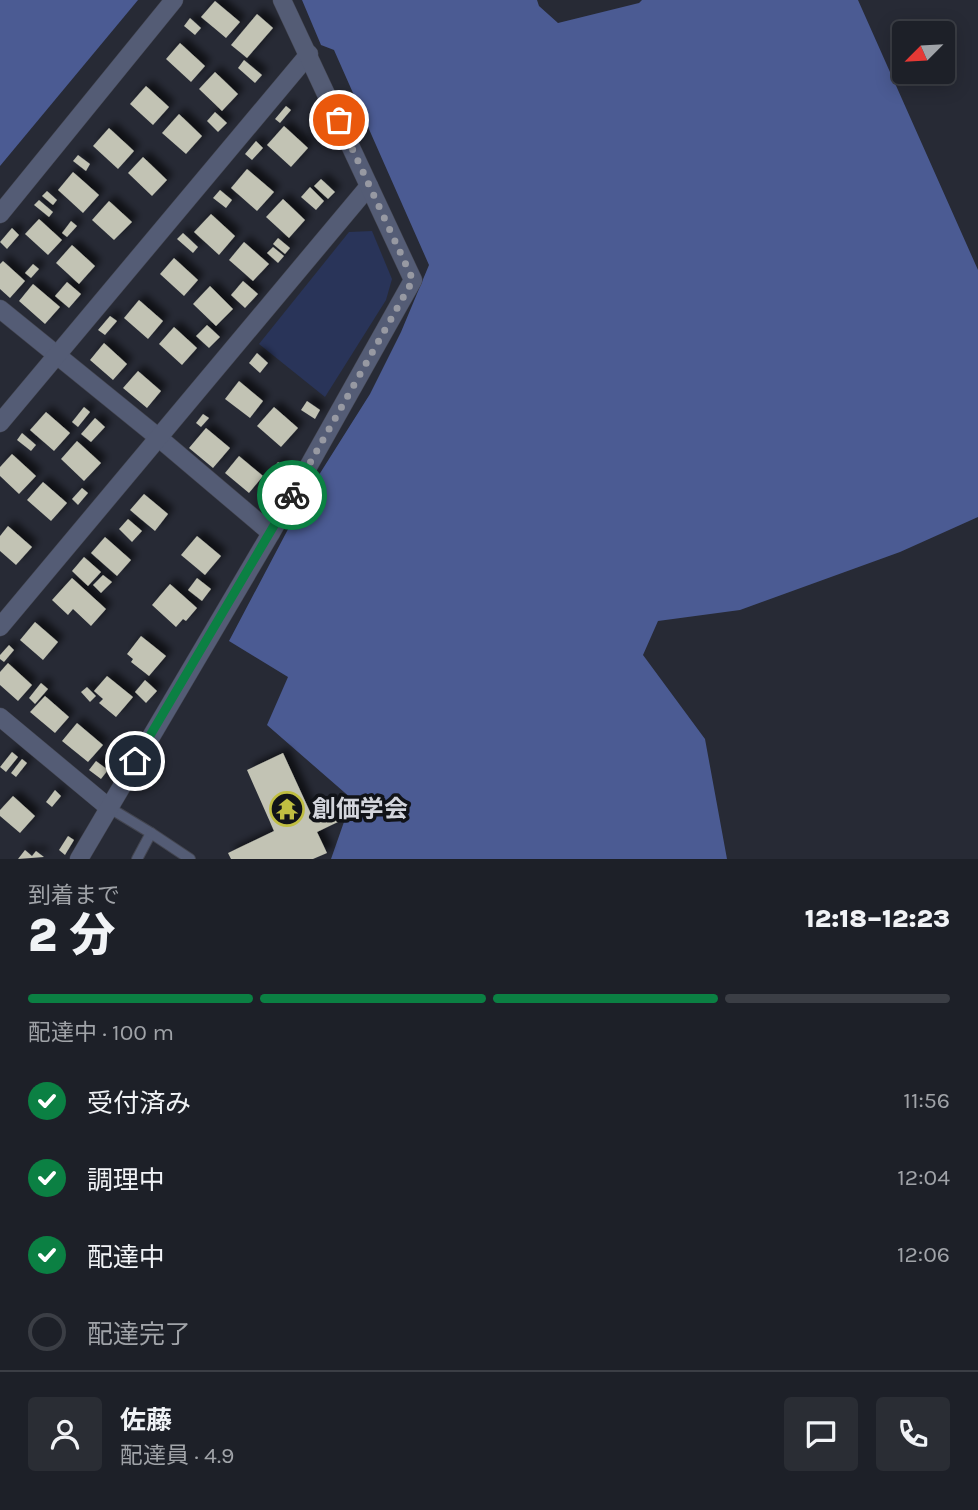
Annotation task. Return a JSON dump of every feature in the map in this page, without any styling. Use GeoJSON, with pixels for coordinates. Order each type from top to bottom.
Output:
{"type":"FeatureCollection","features":[{"type":"Feature","properties":{"kind":"street"},"geometry":{"type":"LineString","coordinates":[[0,214],[174,0]]}},
{"type":"Feature","properties":{"kind":"street"},"geometry":{"type":"LineString","coordinates":[[79,859],[271,533],[413,280],[282,0]]}},
{"type":"Feature","properties":{"kind":"street"},"geometry":{"type":"LineString","coordinates":[[0,423],[309,54]]}},
{"type":"Feature","properties":{"kind":"street"},"geometry":{"type":"LineString","coordinates":[[0,627],[369,186]]}},
{"type":"Feature","properties":{"kind":"street"},"geometry":{"type":"LineString","coordinates":[[0,309],[271,533]]}},
{"type":"Feature","properties":{"kind":"street"},"geometry":{"type":"LineString","coordinates":[[0,717],[108,807]]}},
{"type":"Feature","properties":{"kind":"lane"},"geometry":{"type":"LineString","coordinates":[[108,807],[190,859]]}},
{"type":"Feature","properties":{"kind":"lane"},"geometry":{"type":"LineString","coordinates":[[137,859],[151,833]]}},
{"type":"Feature","properties":{"kind":"shaded area"},"geometry":{"type":"Polygon","coordinates":[[[0,0],[138,0],[0,166],[0,0]]]}},
{"type":"Feature","properties":{"kind":"shaded area"},"geometry":{"type":"Polygon","coordinates":[[[302,0],[537,0],[539,6],[558,23],[639,3],[642,0],[858,0],[892,76],[892,84],[895,84],[978,270],[978,517],[900,552],[740,610],[658,621],[643,655],[705,739],[727,859],[331,859],[352,799],[267,725],[288,677],[229,641],[305,497],[370,394],[401,332],[429,265],[334,50],[321,45],[302,0]]]}},
{"type":"Feature","properties":{"kind":"shaded area"},"geometry":{"type":"Polygon","coordinates":[[[372,231],[392,279],[386,300],[325,397],[259,344],[349,232],[372,231]]]}},
{"type":"Feature","properties":{"kind":"building"},"geometry":{"type":"Polygon","coordinates":[[[215,1],[240,22],[226,38],[201,17],[215,1]]]}},
{"type":"Feature","properties":{"kind":"building"},"geometry":{"type":"Polygon","coordinates":[[[257,14],[273,28],[247,58],[231,45],[257,14]]]}},
{"type":"Feature","properties":{"kind":"building"},"geometry":{"type":"Polygon","coordinates":[[[190,18],[201,28],[195,35],[184,26],[190,18]]]}},
{"type":"Feature","properties":{"kind":"building"},"geometry":{"type":"Polygon","coordinates":[[[180,43],[205,66],[191,82],[166,59],[180,43]]]}},
{"type":"Feature","properties":{"kind":"building"},"geometry":{"type":"Polygon","coordinates":[[[244,60],[262,75],[255,83],[238,68],[244,60]]]}},
{"type":"Feature","properties":{"kind":"building"},"geometry":{"type":"Polygon","coordinates":[[[215,72],[238,94],[222,111],[199,89],[215,72]]]}},
{"type":"Feature","properties":{"kind":"building"},"geometry":{"type":"Polygon","coordinates":[[[146,86],[169,107],[153,125],[130,104],[146,86]]]}},
{"type":"Feature","properties":{"kind":"building"},"geometry":{"type":"Polygon","coordinates":[[[286,106],[291,110],[280,123],[275,119],[286,106]]]}},
{"type":"Feature","properties":{"kind":"building"},"geometry":{"type":"Polygon","coordinates":[[[215,112],[227,123],[218,132],[207,121],[215,112]]]}},
{"type":"Feature","properties":{"kind":"building"},"geometry":{"type":"Polygon","coordinates":[[[179,114],[202,136],[186,154],[162,133],[179,114]]]}},
{"type":"Feature","properties":{"kind":"building"},"geometry":{"type":"Polygon","coordinates":[[[284,126],[308,148],[291,167],[267,145],[284,126]]]}},
{"type":"Feature","properties":{"kind":"building"},"geometry":{"type":"Polygon","coordinates":[[[109,128],[134,151],[118,169],[93,146],[109,128]]]}},
{"type":"Feature","properties":{"kind":"building"},"geometry":{"type":"Polygon","coordinates":[[[256,141],[263,148],[252,160],[245,154],[256,141]]]}},
{"type":"Feature","properties":{"kind":"building"},"geometry":{"type":"Polygon","coordinates":[[[78,155],[90,164],[86,171],[73,161],[78,155]]]}},
{"type":"Feature","properties":{"kind":"building"},"geometry":{"type":"Polygon","coordinates":[[[143,157],[167,180],[152,196],[128,173],[143,157]]]}},
{"type":"Feature","properties":{"kind":"building"},"geometry":{"type":"Polygon","coordinates":[[[247,169],[274,192],[257,211],[231,188],[247,169]]]}},
{"type":"Feature","properties":{"kind":"building"},"geometry":{"type":"Polygon","coordinates":[[[73,172],[99,195],[83,213],[58,190],[73,172]]]}},
{"type":"Feature","properties":{"kind":"building"},"geometry":{"type":"Polygon","coordinates":[[[321,179],[335,192],[328,199],[314,186],[321,179]]]}},
{"type":"Feature","properties":{"kind":"building"},"geometry":{"type":"Polygon","coordinates":[[[310,187],[324,201],[316,210],[301,197],[310,187]]]}},
{"type":"Feature","properties":{"kind":"building"},"geometry":{"type":"Polygon","coordinates":[[[220,190],[232,200],[226,208],[213,198],[220,190]]]}},
{"type":"Feature","properties":{"kind":"building"},"geometry":{"type":"Polygon","coordinates":[[[47,191],[57,200],[53,205],[42,196],[47,191]]]}},
{"type":"Feature","properties":{"kind":"building"},"geometry":{"type":"Polygon","coordinates":[[[283,199],[305,220],[289,238],[266,217],[283,199]]]}},
{"type":"Feature","properties":{"kind":"building"},"geometry":{"type":"Polygon","coordinates":[[[39,200],[53,212],[49,217],[34,205],[39,200]]]}},
{"type":"Feature","properties":{"kind":"building"},"geometry":{"type":"Polygon","coordinates":[[[109,201],[132,222],[114,240],[92,220],[109,201]]]}},
{"type":"Feature","properties":{"kind":"building"},"geometry":{"type":"Polygon","coordinates":[[[211,214],[235,236],[219,255],[194,232],[211,214]]]}},
{"type":"Feature","properties":{"kind":"building"},"geometry":{"type":"Polygon","coordinates":[[[39,219],[62,240],[48,255],[25,234],[39,219]]]}},
{"type":"Feature","properties":{"kind":"building"},"geometry":{"type":"Polygon","coordinates":[[[71,221],[77,226],[67,237],[62,233],[71,221]]]}},
{"type":"Feature","properties":{"kind":"building"},"geometry":{"type":"Polygon","coordinates":[[[12,228],[19,235],[7,249],[0,242],[12,228]]]}},
{"type":"Feature","properties":{"kind":"building"},"geometry":{"type":"Polygon","coordinates":[[[183,233],[198,247],[193,253],[177,239],[183,233]]]}},
{"type":"Feature","properties":{"kind":"building"},"geometry":{"type":"Polygon","coordinates":[[[278,238],[290,248],[285,254],[273,244],[278,238]]]}},
{"type":"Feature","properties":{"kind":"building"},"geometry":{"type":"Polygon","coordinates":[[[244,242],[269,264],[253,281],[229,260],[244,242]]]}},
{"type":"Feature","properties":{"kind":"building"},"geometry":{"type":"Polygon","coordinates":[[[72,245],[95,266],[79,284],[56,263],[72,245]]]}},
{"type":"Feature","properties":{"kind":"building"},"geometry":{"type":"Polygon","coordinates":[[[273,247],[284,256],[278,263],[267,253],[273,247]]]}},
{"type":"Feature","properties":{"kind":"building"},"geometry":{"type":"Polygon","coordinates":[[[174,258],[198,280],[184,296],[160,274],[174,258]]]}},
{"type":"Feature","properties":{"kind":"building"},"geometry":{"type":"Polygon","coordinates":[[[3,261],[25,281],[10,298],[0,289],[0,264],[3,261]]]}},
{"type":"Feature","properties":{"kind":"building"},"geometry":{"type":"Polygon","coordinates":[[[33,264],[39,269],[31,278],[25,273],[33,264]]]}},
{"type":"Feature","properties":{"kind":"building"},"geometry":{"type":"Polygon","coordinates":[[[243,281],[258,294],[245,308],[231,295],[243,281]]]}},
{"type":"Feature","properties":{"kind":"building"},"geometry":{"type":"Polygon","coordinates":[[[67,282],[81,294],[69,308],[55,296],[67,282]]]}},
{"type":"Feature","properties":{"kind":"building"},"geometry":{"type":"Polygon","coordinates":[[[33,284],[60,307],[45,324],[19,301],[33,284]]]}},
{"type":"Feature","properties":{"kind":"building"},"geometry":{"type":"Polygon","coordinates":[[[210,286],[233,309],[216,326],[193,304],[210,286]]]}},
{"type":"Feature","properties":{"kind":"building"},"geometry":{"type":"Polygon","coordinates":[[[139,300],[163,321],[148,339],[124,318],[139,300]]]}},
{"type":"Feature","properties":{"kind":"building"},"geometry":{"type":"Polygon","coordinates":[[[110,316],[117,321],[105,335],[98,330],[110,316]]]}},
{"type":"Feature","properties":{"kind":"building"},"geometry":{"type":"Polygon","coordinates":[[[207,325],[220,337],[209,348],[196,336],[207,325]]]}},
{"type":"Feature","properties":{"kind":"building"},"geometry":{"type":"Polygon","coordinates":[[[174,327],[197,348],[182,365],[159,344],[174,327]]]}},
{"type":"Feature","properties":{"kind":"building"},"geometry":{"type":"Polygon","coordinates":[[[104,343],[127,364],[113,380],[90,360],[104,343]]]}},
{"type":"Feature","properties":{"kind":"building"},"geometry":{"type":"Polygon","coordinates":[[[257,353],[268,363],[260,373],[249,363],[257,353]]]}},
{"type":"Feature","properties":{"kind":"building"},"geometry":{"type":"Polygon","coordinates":[[[138,371],[161,391],[147,408],[123,388],[138,371]]]}},
{"type":"Feature","properties":{"kind":"building"},"geometry":{"type":"Polygon","coordinates":[[[239,381],[263,401],[250,418],[225,399],[239,381]]]}},
{"type":"Feature","properties":{"kind":"building"},"geometry":{"type":"Polygon","coordinates":[[[307,401],[320,410],[315,419],[301,410],[307,401]]]}},
{"type":"Feature","properties":{"kind":"building"},"geometry":{"type":"Polygon","coordinates":[[[84,407],[90,412],[78,427],[72,422],[84,407]]]}},
{"type":"Feature","properties":{"kind":"building"},"geometry":{"type":"Polygon","coordinates":[[[274,407],[298,428],[281,447],[257,426],[274,407]]]}},
{"type":"Feature","properties":{"kind":"building"},"geometry":{"type":"Polygon","coordinates":[[[46,412],[70,433],[54,451],[30,430],[46,412]]]}},
{"type":"Feature","properties":{"kind":"building"},"geometry":{"type":"Polygon","coordinates":[[[203,414],[209,418],[201,427],[196,423],[203,414]]]}},
{"type":"Feature","properties":{"kind":"building"},"geometry":{"type":"Polygon","coordinates":[[[95,418],[105,427],[91,442],[81,434],[95,418]]]}},
{"type":"Feature","properties":{"kind":"building"},"geometry":{"type":"Polygon","coordinates":[[[206,428],[230,448],[213,468],[189,448],[206,428]]]}},
{"type":"Feature","properties":{"kind":"building"},"geometry":{"type":"Polygon","coordinates":[[[22,433],[36,445],[31,451],[17,440],[22,433]]]}},
{"type":"Feature","properties":{"kind":"building"},"geometry":{"type":"Polygon","coordinates":[[[77,441],[101,463],[84,481],[61,459],[77,441]]]}},
{"type":"Feature","properties":{"kind":"building"},"geometry":{"type":"Polygon","coordinates":[[[12,454],[36,476],[19,494],[0,476],[0,467],[12,454]]]}},
{"type":"Feature","properties":{"kind":"building"},"geometry":{"type":"Polygon","coordinates":[[[239,456],[263,476],[249,493],[225,473],[239,456]]]}},
{"type":"Feature","properties":{"kind":"building"},"geometry":{"type":"Polygon","coordinates":[[[278,462],[285,467],[274,483],[267,479],[278,462]]]}},
{"type":"Feature","properties":{"kind":"building"},"geometry":{"type":"Polygon","coordinates":[[[43,482],[67,503],[51,521],[27,500],[43,482]]]}},
{"type":"Feature","properties":{"kind":"building"},"geometry":{"type":"Polygon","coordinates":[[[82,488],[88,493],[78,505],[72,499],[82,488]]]}},
{"type":"Feature","properties":{"kind":"building"},"geometry":{"type":"Polygon","coordinates":[[[144,494],[168,514],[155,531],[130,510],[144,494]]]}},
{"type":"Feature","properties":{"kind":"building"},"geometry":{"type":"Polygon","coordinates":[[[128,519],[142,531],[132,542],[119,529],[128,519]]]}},
{"type":"Feature","properties":{"kind":"building"},"geometry":{"type":"Polygon","coordinates":[[[8,526],[32,547],[16,565],[0,551],[0,536],[8,526]]]}},
{"type":"Feature","properties":{"kind":"building"},"geometry":{"type":"Polygon","coordinates":[[[197,536],[221,556],[205,575],[181,555],[197,536]]]}},
{"type":"Feature","properties":{"kind":"building"},"geometry":{"type":"Polygon","coordinates":[[[105,537],[131,560],[117,576],[91,553],[105,537]]]}},
{"type":"Feature","properties":{"kind":"building"},"geometry":{"type":"Polygon","coordinates":[[[84,557],[101,572],[88,586],[72,571],[84,557]]]}},
{"type":"Feature","properties":{"kind":"building"},"geometry":{"type":"Polygon","coordinates":[[[103,575],[112,582],[101,593],[93,585],[103,575]]]}},
{"type":"Feature","properties":{"kind":"building"},"geometry":{"type":"Polygon","coordinates":[[[72,578],[106,609],[91,626],[73,609],[68,615],[52,600],[72,578]]]}},
{"type":"Feature","properties":{"kind":"building"},"geometry":{"type":"Polygon","coordinates":[[[197,578],[211,589],[202,601],[188,590],[197,578]]]}},
{"type":"Feature","properties":{"kind":"building"},"geometry":{"type":"Polygon","coordinates":[[[170,584],[197,608],[186,621],[183,619],[176,627],[152,605],[170,584]]]}},
{"type":"Feature","properties":{"kind":"building"},"geometry":{"type":"Polygon","coordinates":[[[35,622],[58,642],[43,660],[20,640],[35,622]]]}},
{"type":"Feature","properties":{"kind":"building"},"geometry":{"type":"Polygon","coordinates":[[[141,636],[166,656],[149,676],[131,662],[133,659],[127,654],[141,636]]]}},
{"type":"Feature","properties":{"kind":"building"},"geometry":{"type":"Polygon","coordinates":[[[9,645],[14,650],[4,662],[0,655],[9,645]]]}},
{"type":"Feature","properties":{"kind":"building"},"geometry":{"type":"Polygon","coordinates":[[[8,663],[32,685],[18,701],[0,685],[0,672],[8,663]]]}},
{"type":"Feature","properties":{"kind":"building"},"geometry":{"type":"Polygon","coordinates":[[[107,676],[133,697],[116,717],[99,703],[103,699],[94,691],[107,676]]]}},
{"type":"Feature","properties":{"kind":"building"},"geometry":{"type":"Polygon","coordinates":[[[145,680],[157,691],[146,703],[135,692],[145,680]]]}},
{"type":"Feature","properties":{"kind":"building"},"geometry":{"type":"Polygon","coordinates":[[[41,683],[48,689],[35,704],[29,698],[41,683]]]}},
{"type":"Feature","properties":{"kind":"building"},"geometry":{"type":"Polygon","coordinates":[[[87,687],[96,696],[90,702],[81,692],[87,687]]]}},
{"type":"Feature","properties":{"kind":"building"},"geometry":{"type":"Polygon","coordinates":[[[45,696],[69,717],[55,733],[30,712],[45,696]]]}},
{"type":"Feature","properties":{"kind":"building"},"geometry":{"type":"Polygon","coordinates":[[[77,723],[103,745],[88,762],[62,741],[77,723]]]}},
{"type":"Feature","properties":{"kind":"building"},"geometry":{"type":"Polygon","coordinates":[[[12,752],[18,757],[6,772],[0,767],[12,752]]]}},
{"type":"Feature","properties":{"kind":"building","name":"創価学会"},"geometry":{"type":"Polygon","coordinates":[[[283,753],[311,814],[330,805],[338,822],[317,832],[327,853],[313,859],[231,859],[228,853],[274,831],[247,770],[283,753]]]}},
{"type":"Feature","properties":{"kind":"building"},"geometry":{"type":"Polygon","coordinates":[[[22,759],[27,763],[16,777],[11,773],[22,759]]]}},
{"type":"Feature","properties":{"kind":"building"},"geometry":{"type":"Polygon","coordinates":[[[96,761],[108,770],[101,779],[89,770],[96,761]]]}},
{"type":"Feature","properties":{"kind":"building"},"geometry":{"type":"Polygon","coordinates":[[[55,790],[61,796],[52,807],[46,802],[55,790]]]}},
{"type":"Feature","properties":{"kind":"building"},"geometry":{"type":"Polygon","coordinates":[[[13,796],[35,816],[20,833],[0,816],[0,810],[13,796]]]}},
{"type":"Feature","properties":{"kind":"building"},"geometry":{"type":"Polygon","coordinates":[[[68,836],[74,840],[65,855],[59,850],[68,836]]]}},
{"type":"Feature","properties":{"kind":"building"},"geometry":{"type":"Polygon","coordinates":[[[25,850],[32,856],[36,851],[44,857],[18,859],[25,850]]]}},
{"type":"Feature","properties":{"kind":"way so far"},"geometry":{"type":"LineString","coordinates":[[292,495],[413,280],[339,120]]}},
{"type":"Feature","properties":{"kind":"place","name":"創価学会"},"geometry":{"type":"Point","coordinates":[287,809]}},
{"type":"Feature","properties":{"kind":"route"},"geometry":{"type":"LineString","coordinates":[[135,761],[292,495]]}}]}
